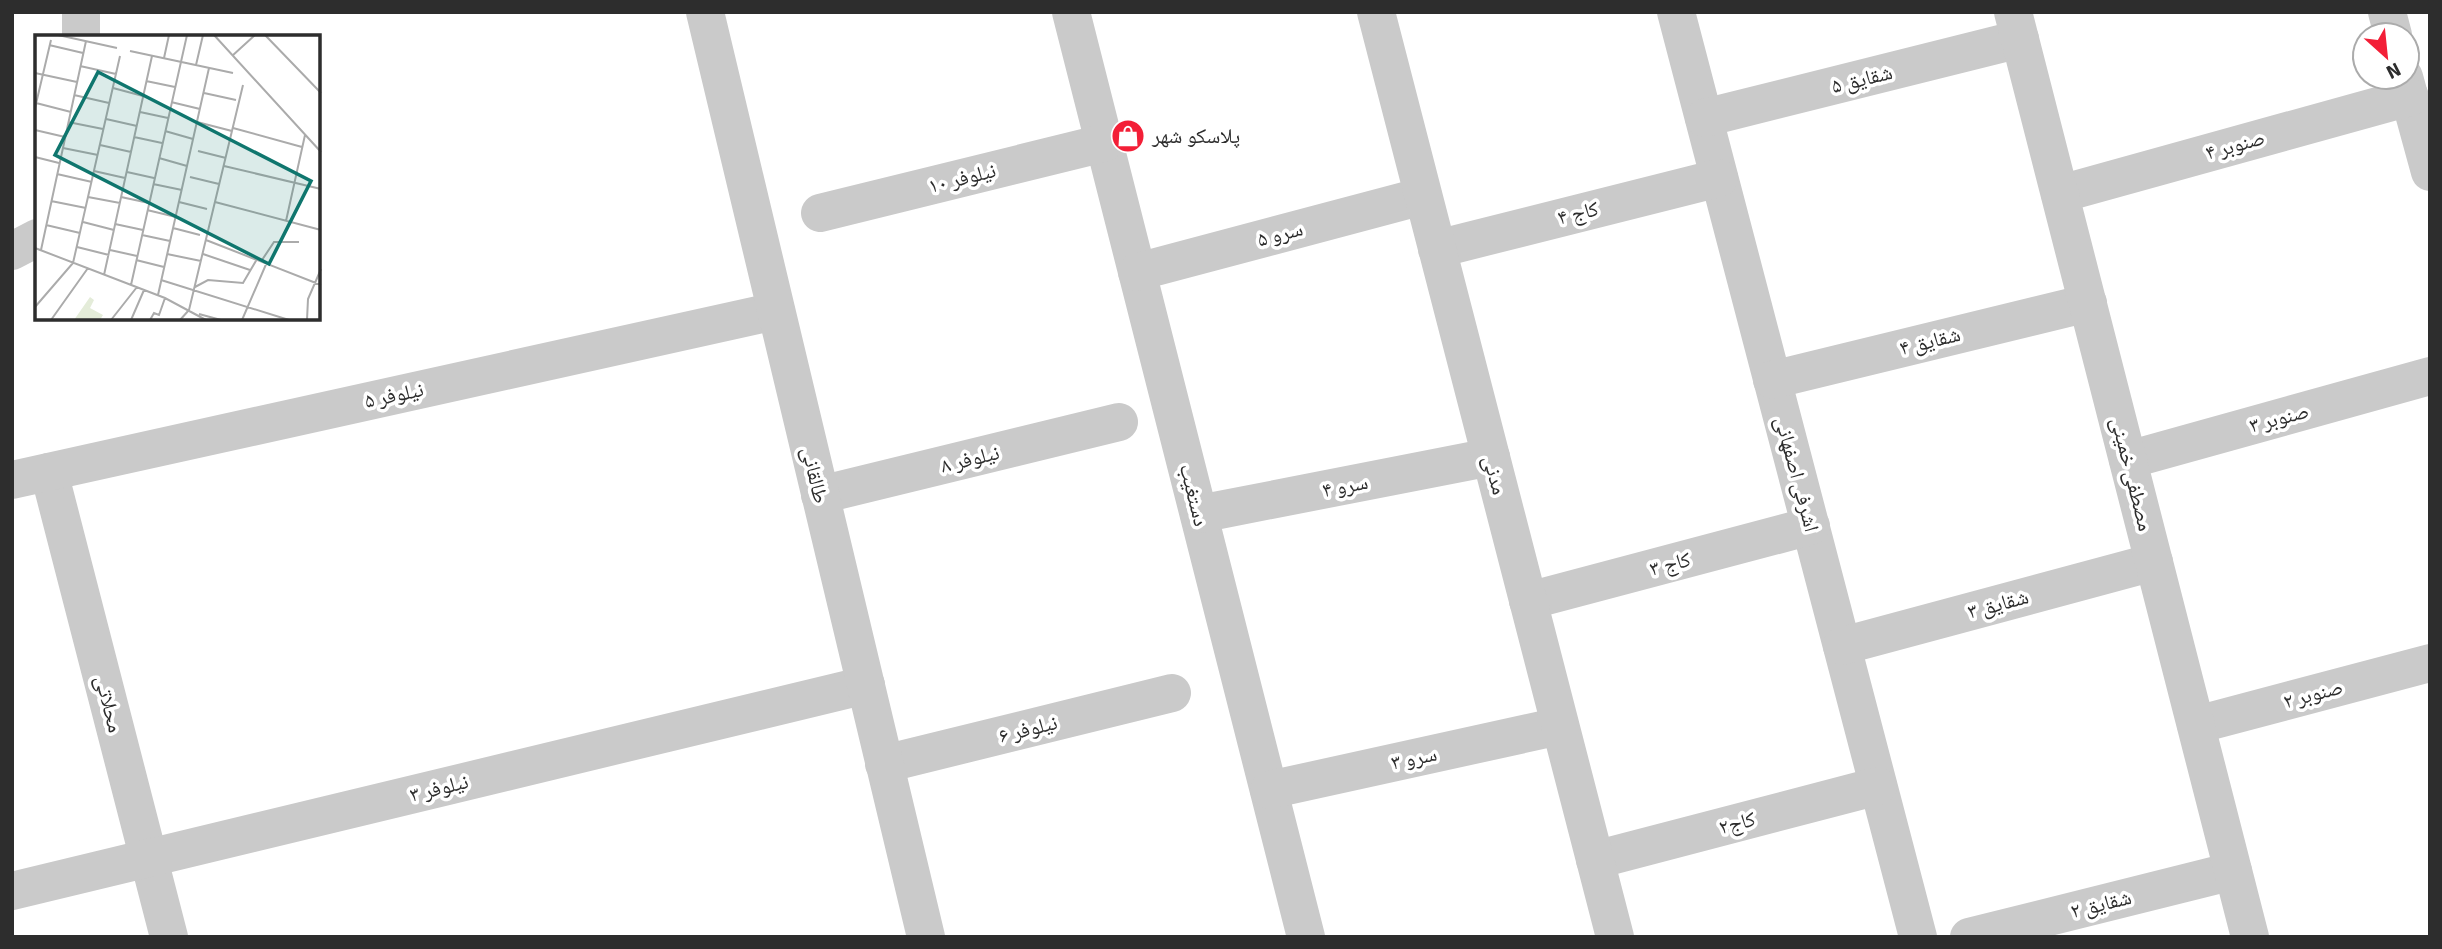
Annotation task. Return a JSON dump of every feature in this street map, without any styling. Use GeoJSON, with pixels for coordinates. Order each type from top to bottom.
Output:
{"type":"FeatureCollection","features":[{"type":"Feature","properties":{"kind":"street"},"geometry":{"type":"LineString","coordinates":[[81,12],[81,35]]}},
{"type":"Feature","properties":{"kind":"street","name":"طالقانی"},"geometry":{"type":"LineString","coordinates":[[705,12],[926,937]]}},
{"type":"Feature","properties":{"kind":"street","name":"دستغیب"},"geometry":{"type":"LineString","coordinates":[[1071,12],[1306,937]]}},
{"type":"Feature","properties":{"kind":"street","name":"مدنی"},"geometry":{"type":"LineString","coordinates":[[1376,12],[1615,937]]}},
{"type":"Feature","properties":{"kind":"street","name":"اشرفی اصفهانی"},"geometry":{"type":"LineString","coordinates":[[1676,12],[1918,937]]}},
{"type":"Feature","properties":{"kind":"street","name":"شقایق ۵"},"geometry":{"type":"LineString","coordinates":[[1704,118],[2017,26]]}},
{"type":"Feature","properties":{"kind":"street","name":"مصطفی خمینی"},"geometry":{"type":"LineString","coordinates":[[2017,26],[2250,937]]}},
{"type":"Feature","properties":{"kind":"street","name":"صنوبر ۴"},"geometry":{"type":"LineString","coordinates":[[2060,194],[2394,91]]}},
{"type":"Feature","properties":{"kind":"street"},"geometry":{"type":"LineString","coordinates":[[2408,91],[2430,172]]}},
{"type":"Feature","properties":{"kind":"street","name":"نیلوفر ۱۰"},"geometry":{"type":"LineString","coordinates":[[820,213],[1104,143]]}},
{"type":"Feature","properties":{"kind":"street","name":"کاج ۴"},"geometry":{"type":"LineString","coordinates":[[1437,249],[1719,178]]}},
{"type":"Feature","properties":{"kind":"street","name":"سرو ۵"},"geometry":{"type":"LineString","coordinates":[[1137,272],[1423,196]]}},
{"type":"Feature","properties":{"kind":"street"},"geometry":{"type":"LineString","coordinates":[[12,251],[35,239]]}},
{"type":"Feature","properties":{"kind":"street","name":"شقایق ۴"},"geometry":{"type":"LineString","coordinates":[[1772,380],[2088,303]]}},
{"type":"Feature","properties":{"kind":"street","name":"نیلوفر ۵"},"geometry":{"type":"LineString","coordinates":[[12,480],[776,311]]}},
{"type":"Feature","properties":{"kind":"street","name":"صنوبر ۳"},"geometry":{"type":"LineString","coordinates":[[2128,460],[2430,376]]}},
{"type":"Feature","properties":{"kind":"street","name":"نیلوفر ۸"},"geometry":{"type":"LineString","coordinates":[[820,495],[1119,422]]}},
{"type":"Feature","properties":{"kind":"street","name":"سرو ۴"},"geometry":{"type":"LineString","coordinates":[[1199,514],[1491,457]]}},
{"type":"Feature","properties":{"kind":"street","name":"محلاتی"},"geometry":{"type":"LineString","coordinates":[[49,472],[169,937]]}},
{"type":"Feature","properties":{"kind":"street","name":"کاج ۳"},"geometry":{"type":"LineString","coordinates":[[1528,601],[1811,526]]}},
{"type":"Feature","properties":{"kind":"street","name":"شقایق ۳"},"geometry":{"type":"LineString","coordinates":[[1842,646],[2154,562]]}},
{"type":"Feature","properties":{"kind":"street","name":"صنوبر ۲"},"geometry":{"type":"LineString","coordinates":[[2196,725],[2430,663]]}},
{"type":"Feature","properties":{"kind":"street","name":"نیلوفر ۳"},"geometry":{"type":"LineString","coordinates":[[12,891],[866,685]]}},
{"type":"Feature","properties":{"kind":"street","name":"نیلوفر ۶"},"geometry":{"type":"LineString","coordinates":[[884,764],[1172,693]]}},
{"type":"Feature","properties":{"kind":"street","name":"سرو ۳"},"geometry":{"type":"LineString","coordinates":[[1269,790],[1560,726]]}},
{"type":"Feature","properties":{"kind":"street","name":"کاج۲"},"geometry":{"type":"LineString","coordinates":[[1595,860],[1878,786]]}},
{"type":"Feature","properties":{"kind":"street","name":"شقایق ۲"},"geometry":{"type":"LineString","coordinates":[[1969,937],[2233,871]]}},
{"type":"Feature","properties":{"kind":"place","name":"پلاسکو شهر"},"geometry":{"type":"Point","coordinates":[1128,136]}}]}
